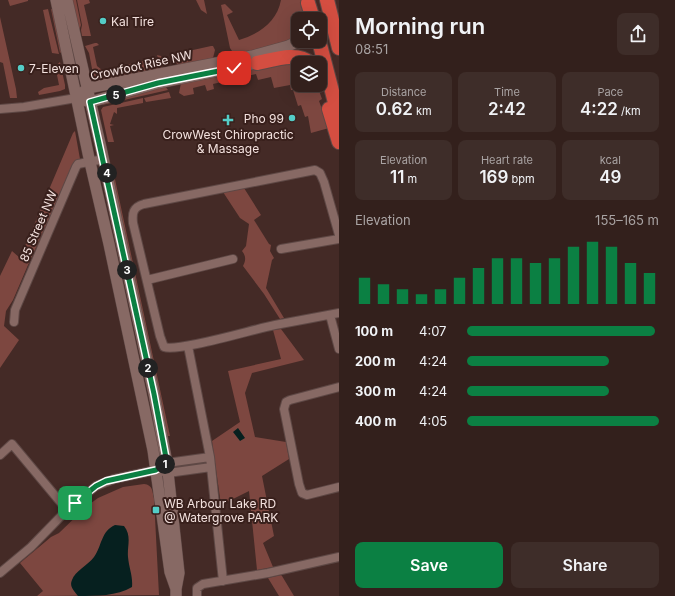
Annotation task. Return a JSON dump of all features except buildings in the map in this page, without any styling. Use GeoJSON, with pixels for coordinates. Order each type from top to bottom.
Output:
{"type":"FeatureCollection","features":[{"type":"Feature","properties":{"kind":"highway"},"geometry":{"type":"LineString","coordinates":[[327,0],[339,48]]}},
{"type":"Feature","properties":{"kind":"highway"},"geometry":{"type":"LineString","coordinates":[[308,1],[311,12]]}},
{"type":"Feature","properties":{"kind":"highway"},"geometry":{"type":"LineString","coordinates":[[321,48],[339,118]]}},
{"type":"Feature","properties":{"kind":"highway"},"geometry":{"type":"LineString","coordinates":[[256,59],[291,57]]}},
{"type":"Feature","properties":{"kind":"highway"},"geometry":{"type":"LineString","coordinates":[[324,92],[339,142]]}},
{"type":"Feature","properties":{"kind":"street"},"geometry":{"type":"LineString","coordinates":[[56,0],[89,161],[136,367],[153,450],[170,572],[176,593]]}},
{"type":"Feature","properties":{"kind":"street"},"geometry":{"type":"LineString","coordinates":[[67,0],[104,159],[168,468],[180,573],[176,593]]}},
{"type":"Feature","properties":{"kind":"street"},"geometry":{"type":"LineString","coordinates":[[307,12],[308,1]]}},
{"type":"Feature","properties":{"kind":"street","name":"Crowfoot Rise NW"},"geometry":{"type":"LineString","coordinates":[[76,98],[158,83],[256,59],[291,45]]}},
{"type":"Feature","properties":{"kind":"street"},"geometry":{"type":"LineString","coordinates":[[0,109],[24,107],[76,98]]}},
{"type":"Feature","properties":{"kind":"street","name":"85 Street NW"},"geometry":{"type":"LineString","coordinates":[[14,322],[15,310],[76,167],[78,164],[104,159]]}},
{"type":"Feature","properties":{"kind":"street"},"geometry":{"type":"LineString","coordinates":[[339,235],[324,182],[320,173],[315,170],[144,204],[138,206],[134,210],[133,217],[161,343],[164,347],[188,346],[275,325],[339,313]]}},
{"type":"Feature","properties":{"kind":"street"},"geometry":{"type":"LineString","coordinates":[[281,249],[339,239]]}},
{"type":"Feature","properties":{"kind":"street"},"geometry":{"type":"LineString","coordinates":[[147,280],[233,259]]}},
{"type":"Feature","properties":{"kind":"street"},"geometry":{"type":"LineString","coordinates":[[330,315],[339,349]]}},
{"type":"Feature","properties":{"kind":"street"},"geometry":{"type":"LineString","coordinates":[[188,346],[210,457],[223,581]]}},
{"type":"Feature","properties":{"kind":"street"},"geometry":{"type":"LineString","coordinates":[[339,387],[290,400],[286,402],[284,409],[300,491],[307,495],[339,487]]}},
{"type":"Feature","properties":{"kind":"street"},"geometry":{"type":"LineString","coordinates":[[0,455],[12,444],[67,510]]}},
{"type":"Feature","properties":{"kind":"street"},"geometry":{"type":"LineString","coordinates":[[0,574],[67,510],[96,486],[106,481],[168,468],[210,457]]}},
{"type":"Feature","properties":{"kind":"street"},"geometry":{"type":"LineString","coordinates":[[168,468],[211,468]]}},
{"type":"Feature","properties":{"kind":"street"},"geometry":{"type":"LineString","coordinates":[[197,596],[197,588],[200,586],[339,557]]}},
{"type":"Feature","properties":{"kind":"shaded area"},"geometry":{"type":"Polygon","coordinates":[[[8,0],[28,0],[28,1],[10,6],[8,0]]]}},
{"type":"Feature","properties":{"kind":"shaded area"},"geometry":{"type":"Polygon","coordinates":[[[72,0],[76,0],[81,25],[79,31],[72,0]]]}},
{"type":"Feature","properties":{"kind":"shaded area"},"geometry":{"type":"Polygon","coordinates":[[[77,0],[89,0],[90,3],[84,5],[91,36],[82,36],[82,25],[77,0]]]}},
{"type":"Feature","properties":{"kind":"shaded area"},"geometry":{"type":"Polygon","coordinates":[[[196,0],[204,0],[207,14],[201,10],[196,0]]]}},
{"type":"Feature","properties":{"kind":"shaded area"},"geometry":{"type":"Polygon","coordinates":[[[281,0],[302,0],[303,12],[291,12],[291,40],[277,45],[234,54],[230,48],[221,5],[225,4],[233,12],[227,15],[239,40],[260,31],[276,15],[281,0]]]}},
{"type":"Feature","properties":{"kind":"shaded area"},"geometry":{"type":"Polygon","coordinates":[[[48,9],[59,54],[52,53],[43,10],[48,9]]]}},
{"type":"Feature","properties":{"kind":"shaded area"},"geometry":{"type":"Polygon","coordinates":[[[51,9],[54,10],[63,50],[60,53],[51,9]]]}},
{"type":"Feature","properties":{"kind":"shaded area"},"geometry":{"type":"Polygon","coordinates":[[[0,17],[17,98],[10,98],[3,63],[0,62],[0,17]]]}},
{"type":"Feature","properties":{"kind":"shaded area"},"geometry":{"type":"Polygon","coordinates":[[[95,43],[99,45],[93,47],[97,66],[102,70],[158,58],[157,55],[161,56],[162,58],[161,70],[102,81],[102,79],[95,77],[93,74],[89,53],[85,46],[95,43]]]}},
{"type":"Feature","properties":{"kind":"shaded area"},"geometry":{"type":"Polygon","coordinates":[[[213,46],[215,50],[213,58],[179,66],[174,60],[173,56],[175,54],[213,46]]]}},
{"type":"Feature","properties":{"kind":"shaded area"},"geometry":{"type":"Polygon","coordinates":[[[281,61],[291,62],[291,90],[290,85],[274,88],[271,77],[258,80],[256,74],[213,84],[214,89],[207,91],[205,85],[193,88],[194,94],[184,96],[179,93],[181,83],[281,61]]]}},
{"type":"Feature","properties":{"kind":"shaded area"},"geometry":{"type":"Polygon","coordinates":[[[60,62],[65,89],[39,95],[38,92],[44,88],[59,85],[56,70],[51,70],[60,62]]]}},
{"type":"Feature","properties":{"kind":"shaded area"},"geometry":{"type":"Polygon","coordinates":[[[165,86],[168,90],[102,105],[106,101],[165,86]]]}},
{"type":"Feature","properties":{"kind":"shaded area"},"geometry":{"type":"Polygon","coordinates":[[[169,92],[171,98],[146,102],[144,98],[169,92]]]}},
{"type":"Feature","properties":{"kind":"shaded area"},"geometry":{"type":"Polygon","coordinates":[[[294,92],[320,92],[322,99],[319,101],[329,128],[311,133],[308,116],[305,117],[301,105],[298,106],[294,92]]]}},
{"type":"Feature","properties":{"kind":"shaded area"},"geometry":{"type":"Polygon","coordinates":[[[143,98],[143,103],[117,108],[117,114],[114,112],[110,124],[114,125],[110,126],[114,142],[108,142],[101,110],[103,107],[143,98]]]}},
{"type":"Feature","properties":{"kind":"shaded area"},"geometry":{"type":"Polygon","coordinates":[[[75,131],[80,159],[75,162],[13,300],[6,311],[4,326],[19,340],[0,368],[0,276],[12,251],[20,258],[75,131]]]}},
{"type":"Feature","properties":{"kind":"shaded area"},"geometry":{"type":"Polygon","coordinates":[[[111,170],[113,170],[170,436],[166,436],[111,170]]]}},
{"type":"Feature","properties":{"kind":"shaded area"},"geometry":{"type":"Polygon","coordinates":[[[244,188],[261,215],[254,220],[271,245],[270,251],[274,258],[272,260],[266,288],[284,318],[280,319],[243,266],[245,258],[242,251],[246,246],[249,224],[240,218],[223,192],[244,188]]]}},
{"type":"Feature","properties":{"kind":"shaded area"},"geometry":{"type":"Polygon","coordinates":[[[281,329],[304,360],[252,373],[245,393],[255,437],[286,442],[289,459],[262,476],[274,536],[263,543],[273,567],[257,570],[249,491],[221,505],[212,441],[240,422],[228,371],[281,359],[273,330],[281,329]]]}},
{"type":"Feature","properties":{"kind":"shaded area"},"geometry":{"type":"Polygon","coordinates":[[[144,484],[151,487],[154,498],[159,595],[37,596],[43,591],[20,563],[51,537],[59,533],[87,506],[98,498],[123,487],[144,484]]]}},
{"type":"Feature","properties":{"kind":"shaded area"},"geometry":{"type":"Polygon","coordinates":[[[281,575],[294,596],[279,596],[268,578],[281,575]]]}},
{"type":"Feature","properties":{"kind":"water"},"geometry":{"type":"Polygon","coordinates":[[[238,428],[245,438],[240,441],[233,432],[238,428]]]}},
{"type":"Feature","properties":{"kind":"water"},"geometry":{"type":"Polygon","coordinates":[[[115,525],[124,526],[128,534],[128,557],[132,587],[113,594],[78,596],[71,582],[79,571],[94,557],[104,535],[115,525]]]}},
{"type":"Feature","properties":{"kind":"place","name":"Kal Tire"},"geometry":{"type":"Point","coordinates":[103,21]}},
{"type":"Feature","properties":{"kind":"place","name":"7-Eleven"},"geometry":{"type":"Point","coordinates":[21,68]}},
{"type":"Feature","properties":{"kind":"place","name":"Pho 99"},"geometry":{"type":"Point","coordinates":[292,118]}},
{"type":"Feature","properties":{"kind":"place","name":"CrowWest Chiropractic & Massage"},"geometry":{"type":"Point","coordinates":[228,120]}},
{"type":"Feature","properties":{"kind":"place","name":"WB Arbour Lake RD @ Watergrove PARK"},"geometry":{"type":"Point","coordinates":[156,510]}},
{"type":"Feature","properties":{"kind":"route"},"geometry":{"type":"LineString","coordinates":[[75,503],[96,486],[106,481],[156,470],[167,463],[154,394],[90,102],[158,83],[234,68]]}}]}
